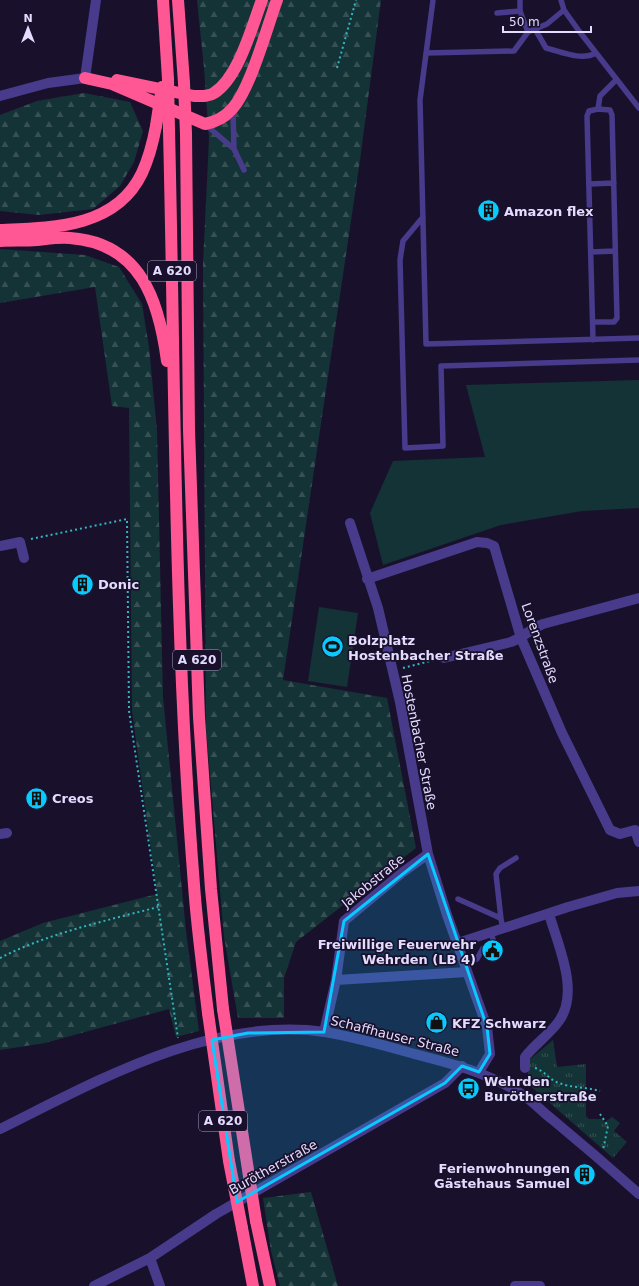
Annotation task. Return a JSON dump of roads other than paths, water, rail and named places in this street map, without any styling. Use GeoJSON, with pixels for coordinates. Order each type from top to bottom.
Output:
{"type":"FeatureCollection","features":[{"type":"Feature","properties":{"kind":"highway"},"geometry":{"type":"LineString","coordinates":[[0,230],[67,226],[92,219],[112,209],[129,192],[142,174],[151,151],[165,78],[166,40],[163,0]]}},
{"type":"Feature","properties":{"kind":"highway"},"geometry":{"type":"LineString","coordinates":[[85,78],[112,79],[194,96],[204,96],[214,93],[225,83],[243,50],[262,0]]}},
{"type":"Feature","properties":{"kind":"highway"},"geometry":{"type":"LineString","coordinates":[[85,78],[112,84],[205,124],[213,122],[224,117],[233,109],[245,88],[277,0]]}},
{"type":"Feature","properties":{"kind":"highway","name":"A 620"},"geometry":{"type":"LineString","coordinates":[[178,1],[186,134],[189,430],[199,717],[211,889],[223,1009],[256,1221],[270,1286]]}},
{"type":"Feature","properties":{"kind":"highway","name":"A 620"},"geometry":{"type":"LineString","coordinates":[[165,78],[169,130],[174,412],[183,708],[188,806],[194,888],[208,1014],[229,1161],[253,1286]]}},
{"type":"Feature","properties":{"kind":"highway"},"geometry":{"type":"LineString","coordinates":[[0,240],[69,238],[94,241],[117,252],[133,266],[146,284],[156,304],[162,327],[174,412]]}},
{"type":"Feature","properties":{"kind":"street"},"geometry":{"type":"LineString","coordinates":[[0,96],[48,83],[85,78],[96,0]]}},
{"type":"Feature","properties":{"kind":"street","name":"Hostenbacher Straße"},"geometry":{"type":"LineString","coordinates":[[350,523],[378,608],[392,670],[428,854],[447,915],[487,1026],[490,1054],[479,1072]]}},
{"type":"Feature","properties":{"kind":"street"},"geometry":{"type":"LineString","coordinates":[[0,546],[20,542],[24,558]]}},
{"type":"Feature","properties":{"kind":"street","name":"Lorenzstraße"},"geometry":{"type":"LineString","coordinates":[[368,579],[477,542],[487,543],[494,546],[521,638],[562,734],[610,830],[620,834],[637,830],[639,842]]}},
{"type":"Feature","properties":{"kind":"street"},"geometry":{"type":"LineString","coordinates":[[444,658],[521,638],[531,629],[543,624],[639,598]]}},
{"type":"Feature","properties":{"kind":"street","name":"Jakobstraße"},"geometry":{"type":"LineString","coordinates":[[324,1032],[336,980],[344,921],[398,876],[428,854]]}},
{"type":"Feature","properties":{"kind":"street"},"geometry":{"type":"LineString","coordinates":[[458,943],[491,933],[502,924],[549,914],[617,894],[639,891]]}},
{"type":"Feature","properties":{"kind":"street"},"geometry":{"type":"LineString","coordinates":[[525,1068],[526,1057],[560,1020],[568,1006],[568,989],[565,969],[549,914]]}},
{"type":"Feature","properties":{"kind":"street"},"geometry":{"type":"LineString","coordinates":[[336,980],[466,968]]}},
{"type":"Feature","properties":{"kind":"street","name":"Schaffhauser Straße"},"geometry":{"type":"LineString","coordinates":[[0,1129],[125,1069],[180,1049],[248,1033],[284,1030],[324,1032],[372,1042],[462,1066],[492,1077],[523,1094],[598,1157],[639,1194]]}},
{"type":"Feature","properties":{"kind":"street","name":"Burötherstraße"},"geometry":{"type":"LineString","coordinates":[[94,1286],[150,1258],[216,1214],[445,1083],[462,1066]]}},
{"type":"Feature","properties":{"kind":"street"},"geometry":{"type":"LineString","coordinates":[[150,1258],[160,1286]]}},
{"type":"Feature","properties":{"kind":"street"},"geometry":{"type":"LineString","coordinates":[[515,1286],[540,1286]]}},
{"type":"Feature","properties":{"kind":"lane"},"geometry":{"type":"LineString","coordinates":[[434,0],[420,100],[426,344],[639,338]]}},
{"type":"Feature","properties":{"kind":"lane"},"geometry":{"type":"LineString","coordinates":[[520,0],[520,12],[528,32]]}},
{"type":"Feature","properties":{"kind":"lane"},"geometry":{"type":"LineString","coordinates":[[561,0],[564,10],[596,54],[639,108]]}},
{"type":"Feature","properties":{"kind":"lane"},"geometry":{"type":"LineString","coordinates":[[426,53],[514,51],[528,32],[547,24],[564,10]]}},
{"type":"Feature","properties":{"kind":"lane"},"geometry":{"type":"LineString","coordinates":[[497,13],[520,12]]}},
{"type":"Feature","properties":{"kind":"lane"},"geometry":{"type":"LineString","coordinates":[[535,29],[546,48],[582,57],[590,57],[596,54]]}},
{"type":"Feature","properties":{"kind":"lane"},"geometry":{"type":"LineString","coordinates":[[598,109],[600,96],[616,80]]}},
{"type":"Feature","properties":{"kind":"lane"},"geometry":{"type":"LineString","coordinates":[[233,109],[234,149]]}},
{"type":"Feature","properties":{"kind":"lane"},"geometry":{"type":"LineString","coordinates":[[593,322],[614,322],[617,318],[612,115],[610,110],[598,109],[589,110],[587,116],[593,340]]}},
{"type":"Feature","properties":{"kind":"lane"},"geometry":{"type":"LineString","coordinates":[[205,124],[234,149],[244,170]]}},
{"type":"Feature","properties":{"kind":"lane"},"geometry":{"type":"LineString","coordinates":[[589,184],[614,183]]}},
{"type":"Feature","properties":{"kind":"lane"},"geometry":{"type":"LineString","coordinates":[[423,217],[403,242],[400,260],[405,448],[443,446],[441,366],[639,360]]}},
{"type":"Feature","properties":{"kind":"lane"},"geometry":{"type":"LineString","coordinates":[[591,252],[615,251]]}},
{"type":"Feature","properties":{"kind":"lane"},"geometry":{"type":"LineString","coordinates":[[502,924],[496,874],[500,868],[516,858]]}},
{"type":"Feature","properties":{"kind":"lane"},"geometry":{"type":"LineString","coordinates":[[458,899],[502,924]]}},
{"type":"Feature","properties":{"kind":"lane"},"geometry":{"type":"LineString","coordinates":[[466,968],[477,959],[483,948],[491,945],[493,939],[491,933]]}},
{"type":"Feature","properties":{"kind":"place","name":"Amazon flex"},"geometry":{"type":"Point","coordinates":[489,211]}},
{"type":"Feature","properties":{"kind":"place","name":"Donic"},"geometry":{"type":"Point","coordinates":[83,584]}},
{"type":"Feature","properties":{"kind":"place","name":"Bolzplatz Hostenbacher Straße"},"geometry":{"type":"Point","coordinates":[333,647]}},
{"type":"Feature","properties":{"kind":"place","name":"Creos"},"geometry":{"type":"Point","coordinates":[36,798]}},
{"type":"Feature","properties":{"kind":"place","name":"Freiwillige Feuerwehr Wehrden (LB 4)"},"geometry":{"type":"Point","coordinates":[492,951]}},
{"type":"Feature","properties":{"kind":"place","name":"KFZ Schwarz"},"geometry":{"type":"Point","coordinates":[437,1023]}},
{"type":"Feature","properties":{"kind":"place","name":"Wehrden Burötherstraße"},"geometry":{"type":"Point","coordinates":[468,1088]}},
{"type":"Feature","properties":{"kind":"place","name":"Ferienwohnungen Gästehaus Samuel"},"geometry":{"type":"Point","coordinates":[585,1175]}}]}
